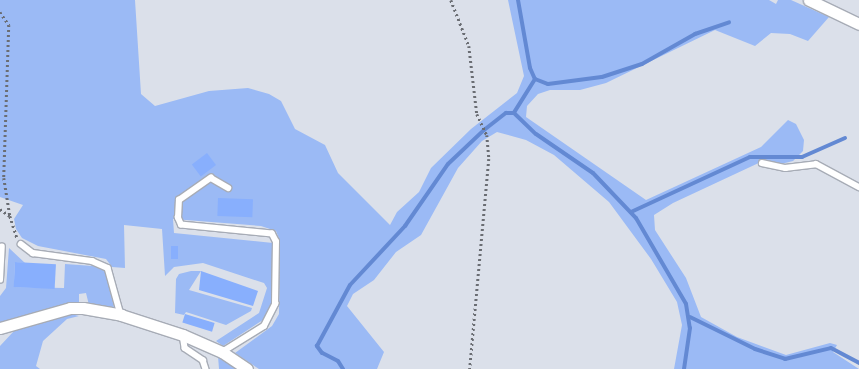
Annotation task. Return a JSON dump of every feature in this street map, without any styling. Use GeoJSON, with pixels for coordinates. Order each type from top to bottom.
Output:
{"type":"FeatureCollection","features":[{"type":"Feature","properties":{"kind":"street"},"geometry":{"type":"LineString","coordinates":[[809,0],[859,24]]}},
{"type":"Feature","properties":{"kind":"street"},"geometry":{"type":"LineString","coordinates":[[0,328],[70,308],[121,314],[183,335],[222,352],[247,369]]}},
{"type":"Feature","properties":{"kind":"lane"},"geometry":{"type":"LineString","coordinates":[[762,163],[785,168],[816,164],[859,187]]}},
{"type":"Feature","properties":{"kind":"lane"},"geometry":{"type":"LineString","coordinates":[[222,352],[264,326],[275,304],[276,242],[272,234],[181,225],[178,218],[179,200],[211,178],[228,188]]}},
{"type":"Feature","properties":{"kind":"lane"},"geometry":{"type":"LineString","coordinates":[[21,244],[33,253],[92,262],[108,268],[121,314]]}},
{"type":"Feature","properties":{"kind":"lane"},"geometry":{"type":"LineString","coordinates":[[0,280],[2,247]]}},
{"type":"Feature","properties":{"kind":"lane"},"geometry":{"type":"LineString","coordinates":[[183,335],[185,348],[203,360],[206,369]]}},
{"type":"Feature","properties":{"kind":"path"},"geometry":{"type":"LineString","coordinates":[[451,0],[469,46],[477,114],[487,135],[489,159],[470,369]]}},
{"type":"Feature","properties":{"kind":"path"},"geometry":{"type":"LineString","coordinates":[[0,12],[9,25],[4,178],[10,216],[21,244]]}},
{"type":"Feature","properties":{"kind":"path"},"geometry":{"type":"LineString","coordinates":[[0,210],[10,216]]}},
{"type":"Feature","properties":{"kind":"shaded area"},"geometry":{"type":"Polygon","coordinates":[[[0,0],[135,0],[141,94],[155,106],[209,91],[248,88],[269,94],[281,101],[295,129],[325,145],[338,173],[390,225],[397,212],[419,192],[431,168],[471,129],[517,93],[524,76],[508,0],[769,0],[776,4],[778,0],[791,0],[829,17],[808,41],[790,34],[771,33],[755,46],[715,30],[606,83],[580,90],[550,90],[538,94],[527,106],[526,117],[646,200],[761,147],[788,120],[796,124],[804,140],[803,151],[793,161],[781,164],[765,160],[673,203],[654,215],[655,230],[686,278],[701,317],[737,337],[786,355],[830,343],[837,345],[833,352],[859,369],[674,369],[682,325],[677,302],[651,259],[609,202],[554,155],[526,140],[497,132],[482,141],[458,168],[421,235],[396,252],[374,280],[353,294],[347,306],[384,352],[377,369],[259,369],[235,353],[272,326],[279,314],[280,241],[276,231],[261,226],[173,219],[174,233],[273,243],[273,303],[266,318],[223,346],[216,341],[259,313],[267,288],[264,283],[203,263],[174,267],[165,276],[162,229],[124,225],[125,268],[112,267],[106,259],[38,246],[22,238],[16,229],[14,219],[23,205],[0,197],[0,0]]]}},
{"type":"Feature","properties":{"kind":"shaded area"},"geometry":{"type":"Polygon","coordinates":[[[9,248],[25,263],[15,262],[14,287],[64,288],[65,264],[93,266],[105,271],[114,307],[89,305],[86,293],[79,294],[79,303],[67,303],[0,324],[0,296],[6,288],[9,248]]]}},
{"type":"Feature","properties":{"kind":"shaded area"},"geometry":{"type":"Polygon","coordinates":[[[191,271],[201,271],[189,290],[252,308],[251,311],[226,325],[186,312],[184,315],[175,313],[176,279],[179,274],[191,271]]]}},
{"type":"Feature","properties":{"kind":"shaded area"},"geometry":{"type":"Polygon","coordinates":[[[67,313],[79,316],[67,319],[43,341],[36,366],[40,369],[0,369],[0,346],[14,331],[67,313]]]}},
{"type":"Feature","properties":{"kind":"shaded area"},"geometry":{"type":"Polygon","coordinates":[[[218,356],[237,369],[219,369],[218,356]]]}},
{"type":"Feature","properties":{"kind":"building"},"geometry":{"type":"Polygon","coordinates":[[[207,153],[216,165],[201,176],[192,164],[207,153]]]}},
{"type":"Feature","properties":{"kind":"building"},"geometry":{"type":"Polygon","coordinates":[[[218,198],[253,199],[252,217],[217,216],[218,198]]]}},
{"type":"Feature","properties":{"kind":"building"},"geometry":{"type":"Polygon","coordinates":[[[171,246],[178,246],[178,259],[171,259],[171,246]]]}},
{"type":"Feature","properties":{"kind":"building"},"geometry":{"type":"Polygon","coordinates":[[[15,262],[56,264],[55,289],[14,287],[15,262]]]}},
{"type":"Feature","properties":{"kind":"building"},"geometry":{"type":"Polygon","coordinates":[[[201,271],[258,291],[253,306],[199,290],[201,271]]]}},
{"type":"Feature","properties":{"kind":"building"},"geometry":{"type":"Polygon","coordinates":[[[185,314],[215,323],[212,332],[182,323],[185,314]]]}},
{"type":"Feature","properties":{"kind":"waterway"},"geometry":{"type":"LineString","coordinates":[[518,0],[530,68],[535,79],[548,84],[602,77],[642,64],[695,34],[729,22]]}},
{"type":"Feature","properties":{"kind":"waterway"},"geometry":{"type":"LineString","coordinates":[[535,79],[514,113],[536,134],[593,173],[636,218],[686,304],[690,328],[684,369]]}},
{"type":"Feature","properties":{"kind":"waterway"},"geometry":{"type":"LineString","coordinates":[[343,369],[338,361],[322,353],[317,346],[350,285],[405,226],[448,164],[484,130],[506,113],[514,113]]}},
{"type":"Feature","properties":{"kind":"waterway"},"geometry":{"type":"LineString","coordinates":[[631,212],[750,157],[802,157],[845,138]]}},
{"type":"Feature","properties":{"kind":"waterway"},"geometry":{"type":"LineString","coordinates":[[690,317],[755,349],[785,359],[831,348],[859,363]]}}]}
